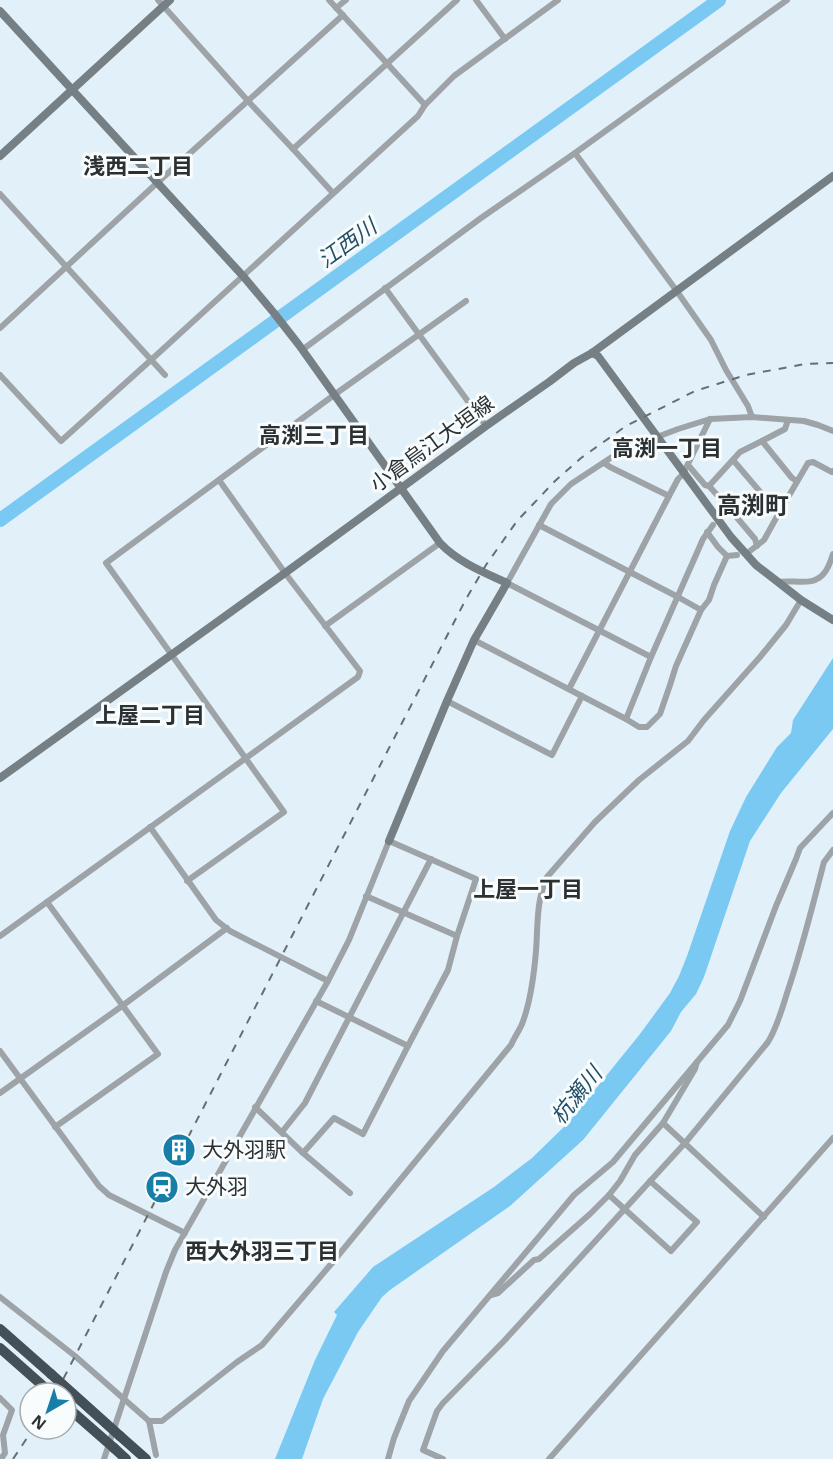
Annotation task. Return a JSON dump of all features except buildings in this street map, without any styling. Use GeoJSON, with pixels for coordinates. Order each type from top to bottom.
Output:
{"type":"FeatureCollection","features":[{"type":"Feature","properties":{"kind":"highway"},"geometry":{"type":"LineString","coordinates":[[0,1329],[120,1436],[151,1457]]}},
{"type":"Feature","properties":{"kind":"highway"},"geometry":{"type":"LineString","coordinates":[[0,1348],[38,1381]]}},
{"type":"Feature","properties":{"kind":"highway"},"geometry":{"type":"LineString","coordinates":[[78,1416],[126,1459]]}},
{"type":"Feature","properties":{"kind":"street"},"geometry":{"type":"LineString","coordinates":[[329,0],[425,105]]}},
{"type":"Feature","properties":{"kind":"street"},"geometry":{"type":"LineString","coordinates":[[336,8],[345,0]]}},
{"type":"Feature","properties":{"kind":"street"},"geometry":{"type":"LineString","coordinates":[[293,149],[457,0]]}},
{"type":"Feature","properties":{"kind":"street"},"geometry":{"type":"LineString","coordinates":[[476,0],[504,39]]}},
{"type":"Feature","properties":{"kind":"street"},"geometry":{"type":"LineString","coordinates":[[0,375],[61,441],[418,116],[425,105],[454,76],[558,0]]}},
{"type":"Feature","properties":{"kind":"street"},"geometry":{"type":"LineString","coordinates":[[300,348],[787,0]]}},
{"type":"Feature","properties":{"kind":"street"},"geometry":{"type":"LineString","coordinates":[[0,156],[164,2],[248,101],[333,193]]}},
{"type":"Feature","properties":{"kind":"street"},"geometry":{"type":"LineString","coordinates":[[0,11],[243,276],[274,313],[440,543],[449,552],[481,571],[651,657]]}},
{"type":"Feature","properties":{"kind":"street"},"geometry":{"type":"LineString","coordinates":[[0,328],[343,15]]}},
{"type":"Feature","properties":{"kind":"street"},"geometry":{"type":"LineString","coordinates":[[575,153],[711,340],[752,417]]}},
{"type":"Feature","properties":{"kind":"street","name":"小倉烏江大垣線"},"geometry":{"type":"LineString","coordinates":[[0,778],[486,426],[574,363],[592,353],[833,176]]}},
{"type":"Feature","properties":{"kind":"street"},"geometry":{"type":"LineString","coordinates":[[0,194],[165,375]]}},
{"type":"Feature","properties":{"kind":"street"},"geometry":{"type":"LineString","coordinates":[[385,288],[486,426]]}},
{"type":"Feature","properties":{"kind":"street"},"geometry":{"type":"LineString","coordinates":[[187,881],[284,812],[106,563],[466,301]]}},
{"type":"Feature","properties":{"kind":"street"},"geometry":{"type":"LineString","coordinates":[[592,353],[598,356],[657,437],[686,469],[709,486],[755,539],[758,546]]}},
{"type":"Feature","properties":{"kind":"street"},"geometry":{"type":"LineString","coordinates":[[104,1459],[175,1250],[349,940],[474,640],[551,504],[572,484],[612,457],[657,437],[710,419],[752,417],[804,421],[833,431]]}},
{"type":"Feature","properties":{"kind":"street"},"geometry":{"type":"LineString","coordinates":[[569,689],[678,479],[686,469],[710,419]]}},
{"type":"Feature","properties":{"kind":"street"},"geometry":{"type":"LineString","coordinates":[[709,486],[740,452],[785,429],[788,420]]}},
{"type":"Feature","properties":{"kind":"street"},"geometry":{"type":"LineString","coordinates":[[762,441],[797,481]]}},
{"type":"Feature","properties":{"kind":"street"},"geometry":{"type":"LineString","coordinates":[[733,460],[780,512]]}},
{"type":"Feature","properties":{"kind":"street"},"geometry":{"type":"LineString","coordinates":[[750,551],[764,540],[808,463],[813,462],[833,471]]}},
{"type":"Feature","properties":{"kind":"street"},"geometry":{"type":"LineString","coordinates":[[604,463],[669,496]]}},
{"type":"Feature","properties":{"kind":"street"},"geometry":{"type":"LineString","coordinates":[[686,469],[731,537],[756,565],[833,620]]}},
{"type":"Feature","properties":{"kind":"street"},"geometry":{"type":"LineString","coordinates":[[0,936],[358,677],[360,671],[285,573],[219,480]]}},
{"type":"Feature","properties":{"kind":"street"},"geometry":{"type":"LineString","coordinates":[[721,516],[728,507]]}},
{"type":"Feature","properties":{"kind":"street"},"geometry":{"type":"LineString","coordinates":[[539,525],[700,610]]}},
{"type":"Feature","properties":{"kind":"street"},"geometry":{"type":"LineString","coordinates":[[626,719],[703,539],[713,525]]}},
{"type":"Feature","properties":{"kind":"street"},"geometry":{"type":"LineString","coordinates":[[707,532],[727,556],[737,555]]}},
{"type":"Feature","properties":{"kind":"street"},"geometry":{"type":"LineString","coordinates":[[325,626],[440,543]]}},
{"type":"Feature","properties":{"kind":"street"},"geometry":{"type":"LineString","coordinates":[[778,582],[817,580],[825,572],[833,554]]}},
{"type":"Feature","properties":{"kind":"street"},"geometry":{"type":"LineString","coordinates":[[474,640],[639,727],[647,727],[660,714],[676,666],[700,610],[710,600],[727,556]]}},
{"type":"Feature","properties":{"kind":"street"},"geometry":{"type":"LineString","coordinates":[[149,1421],[162,1420],[262,1345],[511,1045],[522,1024],[531,992],[536,951],[538,902],[547,878],[595,822],[639,780],[688,741],[805,602]]}},
{"type":"Feature","properties":{"kind":"street"},"geometry":{"type":"LineString","coordinates":[[447,701],[552,756],[582,696]]}},
{"type":"Feature","properties":{"kind":"street"},"geometry":{"type":"LineString","coordinates":[[388,1459],[409,1401],[443,1351],[574,1195],[613,1162],[728,1025],[740,1001],[800,848],[833,813]]}},
{"type":"Feature","properties":{"kind":"street"},"geometry":{"type":"LineString","coordinates":[[150,827],[216,920],[256,944],[328,981]]}},
{"type":"Feature","properties":{"kind":"street"},"geometry":{"type":"LineString","coordinates":[[303,1153],[334,1118],[363,1134],[448,970],[476,879],[389,841]]}},
{"type":"Feature","properties":{"kind":"street"},"geometry":{"type":"LineString","coordinates":[[443,1459],[423,1450],[437,1411],[443,1402],[504,1341],[685,1143],[768,1042],[773,1034],[801,950],[824,862],[833,850]]}},
{"type":"Feature","properties":{"kind":"street"},"geometry":{"type":"LineString","coordinates":[[282,1132],[304,1103],[431,859]]}},
{"type":"Feature","properties":{"kind":"street"},"geometry":{"type":"LineString","coordinates":[[366,896],[457,936]]}},
{"type":"Feature","properties":{"kind":"street"},"geometry":{"type":"LineString","coordinates":[[47,902],[158,1054],[55,1127]]}},
{"type":"Feature","properties":{"kind":"street"},"geometry":{"type":"LineString","coordinates":[[0,1093],[227,928]]}},
{"type":"Feature","properties":{"kind":"street"},"geometry":{"type":"LineString","coordinates":[[316,1001],[408,1046]]}},
{"type":"Feature","properties":{"kind":"street"},"geometry":{"type":"LineString","coordinates":[[0,1051],[99,1186],[109,1195],[184,1233]]}},
{"type":"Feature","properties":{"kind":"street"},"geometry":{"type":"LineString","coordinates":[[491,1295],[498,1293],[534,1260],[539,1259],[609,1195],[635,1155],[663,1123],[695,1069],[698,1059]]}},
{"type":"Feature","properties":{"kind":"street"},"geometry":{"type":"LineString","coordinates":[[255,1107],[303,1153],[350,1192]]}},
{"type":"Feature","properties":{"kind":"street"},"geometry":{"type":"LineString","coordinates":[[663,1123],[764,1217]]}},
{"type":"Feature","properties":{"kind":"street"},"geometry":{"type":"LineString","coordinates":[[549,1459],[833,1138]]}},
{"type":"Feature","properties":{"kind":"street"},"geometry":{"type":"LineString","coordinates":[[609,1195],[671,1251],[697,1222],[650,1181]]}},
{"type":"Feature","properties":{"kind":"street"},"geometry":{"type":"LineString","coordinates":[[0,1297],[69,1351],[149,1421],[151,1457]]}},
{"type":"Feature","properties":{"kind":"street"},"geometry":{"type":"LineString","coordinates":[[0,1398],[12,1410],[3,1435],[5,1454],[1,1459]]}},
{"type":"Feature","properties":{"kind":"water"},"geometry":{"type":"Polygon","coordinates":[[[833,658],[833,729],[781,793],[750,841],[704,977],[696,994],[681,1012],[671,1031],[583,1140],[510,1206],[382,1297],[358,1332],[323,1399],[302,1459],[275,1459],[315,1360],[337,1315],[334,1312],[373,1267],[494,1187],[532,1158],[568,1123],[670,993],[687,956],[730,831],[746,797],[777,747],[791,733],[793,720],[833,658]]]}},
{"type":"Feature","properties":{"kind":"waterway","name":"江西川"},"geometry":{"type":"LineString","coordinates":[[0,520],[719,0]]}},
{"type":"Feature","properties":{"kind":"railway"},"geometry":{"type":"LineString","coordinates":[[62,1381],[466,599],[486,565],[517,521],[555,481],[581,458],[626,426],[695,391],[746,375],[805,364],[833,363]]}},
{"type":"Feature","properties":{"kind":"railway"},"geometry":{"type":"LineString","coordinates":[[13,1459],[25,1441]]}},
{"type":"Feature","properties":{"kind":"place","name":"大外羽駅"},"geometry":{"type":"Point","coordinates":[179,1150]}},
{"type":"Feature","properties":{"kind":"place","name":"大外羽"},"geometry":{"type":"Point","coordinates":[162,1187]}},
{"type":"Feature","properties":{"kind":"district","name":"浅西二丁目"},"geometry":{"type":"Point","coordinates":[138,166]}},
{"type":"Feature","properties":{"kind":"district","name":"高渕三丁目"},"geometry":{"type":"Point","coordinates":[314,435]}},
{"type":"Feature","properties":{"kind":"district","name":"高渕一丁目"},"geometry":{"type":"Point","coordinates":[667,448]}},
{"type":"Feature","properties":{"kind":"district","name":"高渕町"},"geometry":{"type":"Point","coordinates":[753,506]}},
{"type":"Feature","properties":{"kind":"district","name":"上屋二丁目"},"geometry":{"type":"Point","coordinates":[150,715]}},
{"type":"Feature","properties":{"kind":"district","name":"上屋一丁目"},"geometry":{"type":"Point","coordinates":[528,889]}},
{"type":"Feature","properties":{"kind":"district","name":"西大外羽三丁目"},"geometry":{"type":"Point","coordinates":[262,1251]}},
{"type":"Feature","properties":{"kind":"water label","name":"杭瀬川"},"geometry":{"type":"Point","coordinates":[576,1095]}}]}
